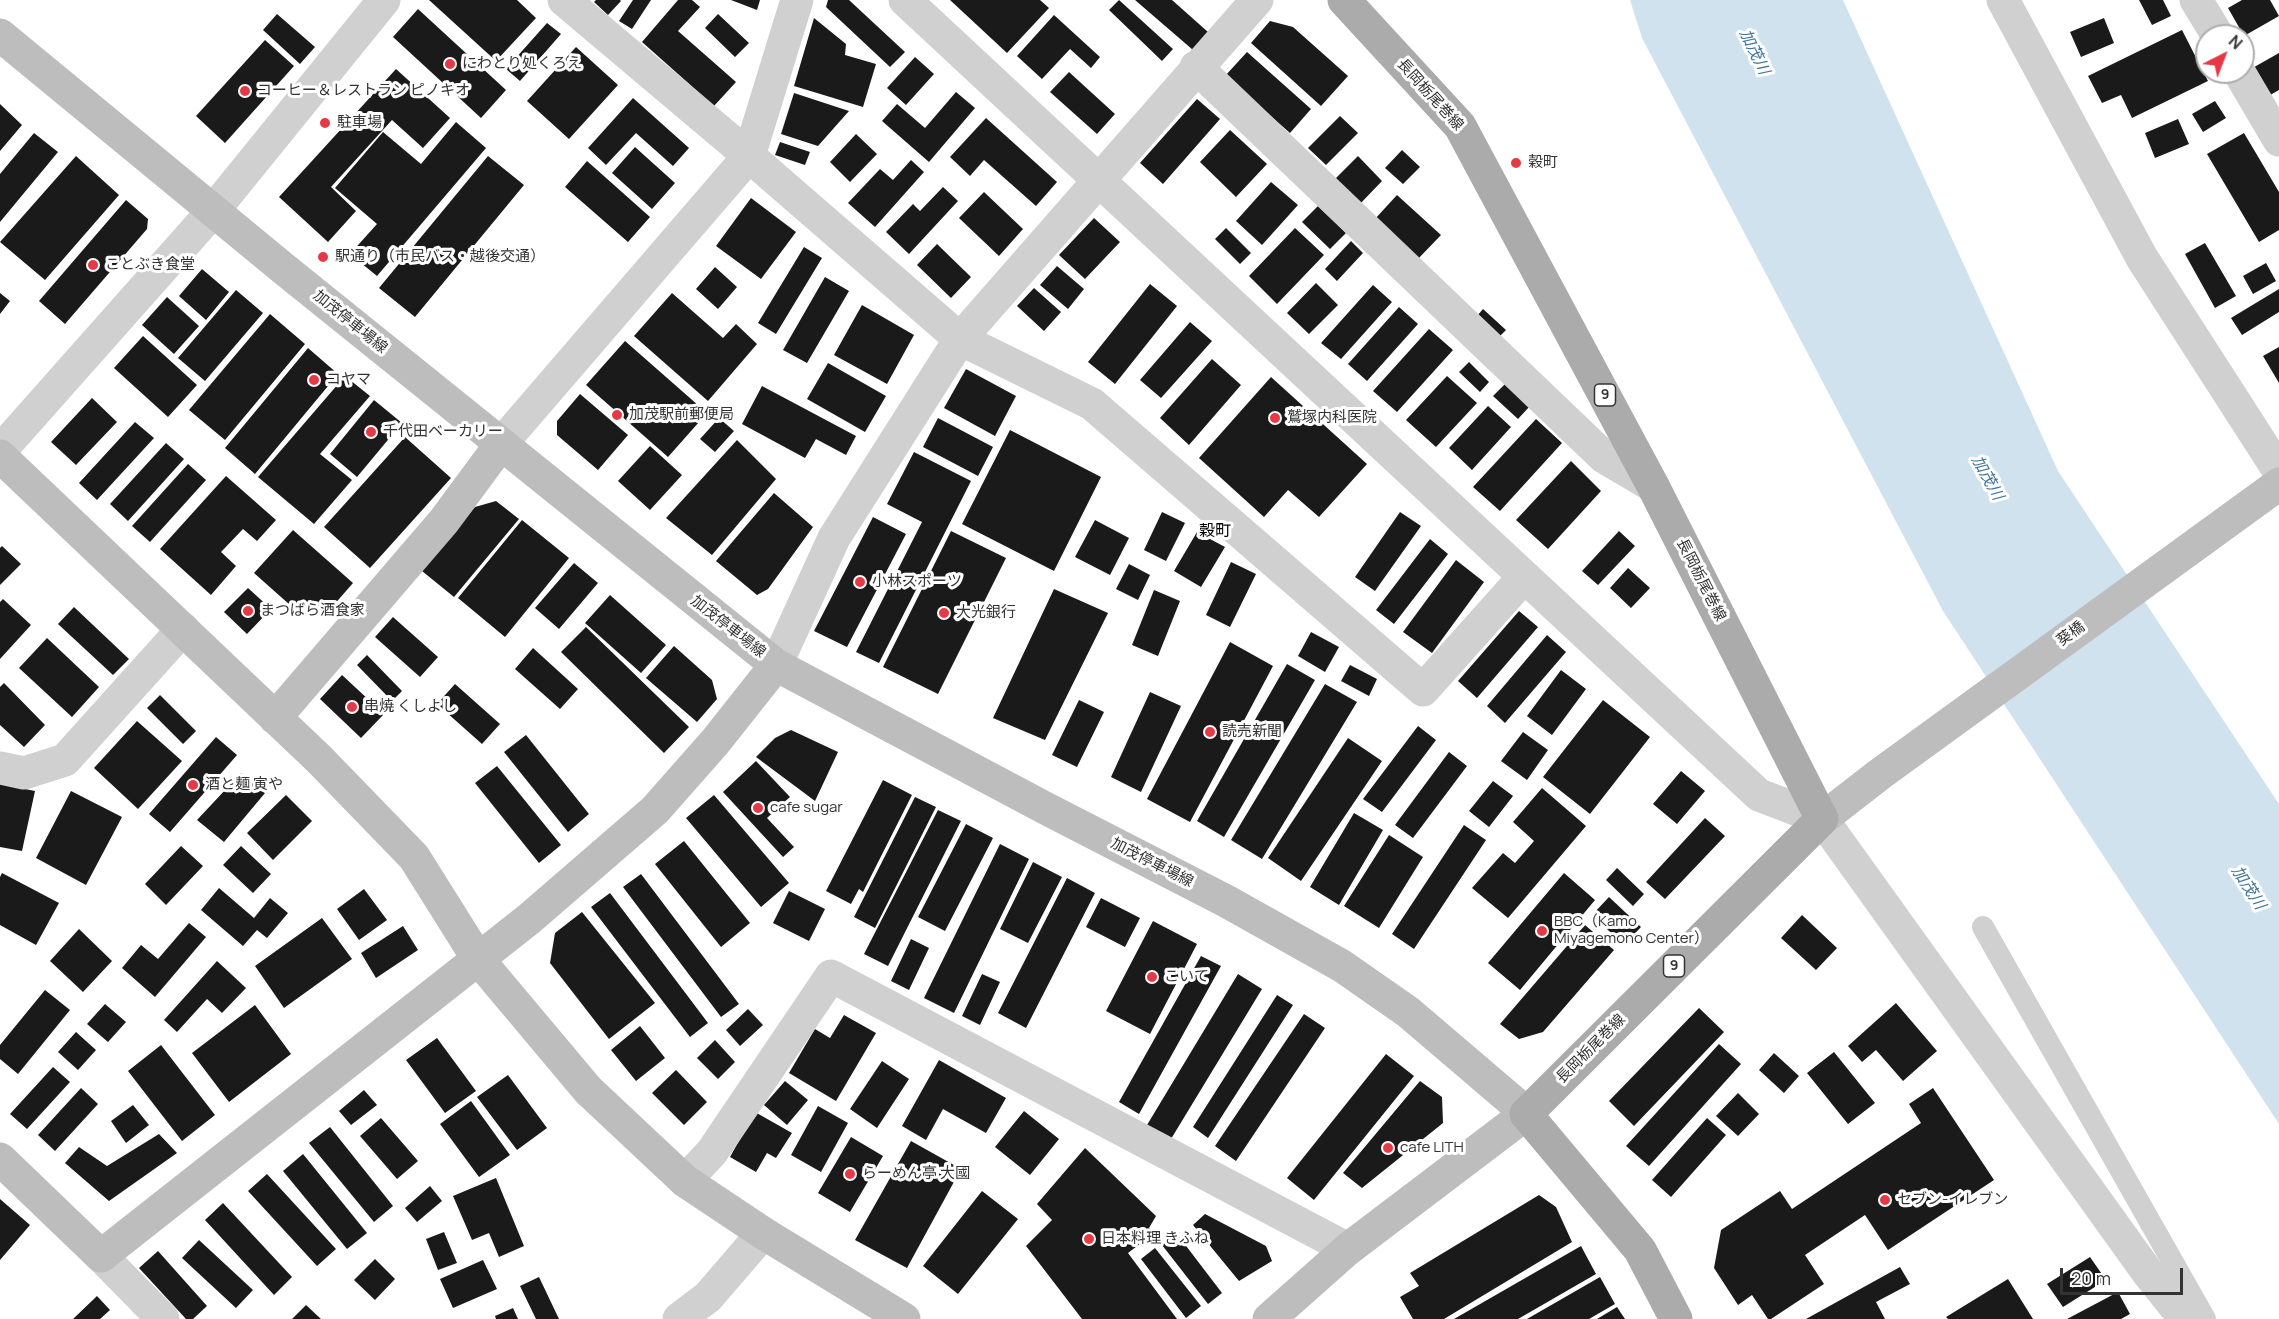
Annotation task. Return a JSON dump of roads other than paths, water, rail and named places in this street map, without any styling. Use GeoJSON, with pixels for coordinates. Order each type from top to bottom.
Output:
{"type":"FeatureCollection","features":[{"type":"Feature","properties":{"kind":"main road","name":"長岡栃尾巻線"},"geometry":{"type":"LineString","coordinates":[[1344,0],[1460,126],[1653,486],[1822,819],[1526,1114]]}},
{"type":"Feature","properties":{"kind":"main road"},"geometry":{"type":"LineString","coordinates":[[1526,1114],[1640,1250],[1676,1319]]}},
{"type":"Feature","properties":{"kind":"street"},"geometry":{"type":"LineString","coordinates":[[0,451],[213,211],[384,0]]}},
{"type":"Feature","properties":{"kind":"street"},"geometry":{"type":"LineString","coordinates":[[564,0],[749,156],[960,339],[1092,404],[1423,690],[1523,578]]}},
{"type":"Feature","properties":{"kind":"street"},"geometry":{"type":"LineString","coordinates":[[275,718],[444,521],[501,444],[749,156],[797,0]]}},
{"type":"Feature","properties":{"kind":"street"},"geometry":{"type":"LineString","coordinates":[[905,0],[1523,578],[1759,795],[1822,819],[2141,1264],[2185,1319]]}},
{"type":"Feature","properties":{"kind":"street"},"geometry":{"type":"LineString","coordinates":[[101,1256],[529,919],[655,810],[715,742],[776,664],[834,538],[960,339],[1257,0]]}},
{"type":"Feature","properties":{"kind":"street"},"geometry":{"type":"LineString","coordinates":[[2003,0],[2142,258],[2274,483]]}},
{"type":"Feature","properties":{"kind":"street"},"geometry":{"type":"LineString","coordinates":[[2196,0],[2211,24]]}},
{"type":"Feature","properties":{"kind":"street","name":"加茂停車場線"},"geometry":{"type":"LineString","coordinates":[[0,35],[213,211],[776,664],[1047,809],[1226,901],[1342,966],[1408,1012],[1526,1114]]}},
{"type":"Feature","properties":{"kind":"street"},"geometry":{"type":"LineString","coordinates":[[1196,67],[1604,457],[1653,486]]}},
{"type":"Feature","properties":{"kind":"street"},"geometry":{"type":"LineString","coordinates":[[2246,84],[2279,140]]}},
{"type":"Feature","properties":{"kind":"street"},"geometry":{"type":"LineString","coordinates":[[0,456],[319,759],[414,857],[478,959],[588,1090],[685,1181],[763,1233],[904,1319]]}},
{"type":"Feature","properties":{"kind":"street","name":"葵橋"},"geometry":{"type":"LineString","coordinates":[[1822,819],[2274,483]]}},
{"type":"Feature","properties":{"kind":"street"},"geometry":{"type":"LineString","coordinates":[[0,768],[24,773],[65,760],[183,629]]}},
{"type":"Feature","properties":{"kind":"street"},"geometry":{"type":"LineString","coordinates":[[685,1181],[712,1152],[831,976],[1348,1249]]}},
{"type":"Feature","properties":{"kind":"street"},"geometry":{"type":"LineString","coordinates":[[1269,1319],[1348,1249],[1526,1114]]}},
{"type":"Feature","properties":{"kind":"street"},"geometry":{"type":"LineString","coordinates":[[0,1159],[163,1319]]}},
{"type":"Feature","properties":{"kind":"street"},"geometry":{"type":"LineString","coordinates":[[679,1319],[708,1297],[763,1233]]}},
{"type":"Feature","properties":{"kind":"lane"},"geometry":{"type":"LineString","coordinates":[[1983,927],[2205,1319]]}},
{"type":"Feature","properties":{"kind":"water","name":"加茂川"},"geometry":{"type":"Polygon","coordinates":[[[1630,0],[1843,0],[2058,471],[2279,804],[2279,1124],[1943,611],[1642,38],[1630,0]]]}},
{"type":"Feature","properties":{"kind":"place","name":"にわとり処くろえ"},"geometry":{"type":"Point","coordinates":[450,64]}},
{"type":"Feature","properties":{"kind":"place","name":"コーヒー＆レストラン ピノキオ"},"geometry":{"type":"Point","coordinates":[245,91]}},
{"type":"Feature","properties":{"kind":"place","name":"駐車場"},"geometry":{"type":"Point","coordinates":[325,123]}},
{"type":"Feature","properties":{"kind":"place","name":"穀町"},"geometry":{"type":"Point","coordinates":[1516,163]}},
{"type":"Feature","properties":{"kind":"place","name":"駅通り（市民バス・越後交通）"},"geometry":{"type":"Point","coordinates":[323,257]}},
{"type":"Feature","properties":{"kind":"place","name":"ことぶき食堂"},"geometry":{"type":"Point","coordinates":[93,265]}},
{"type":"Feature","properties":{"kind":"place","name":"コヤマ"},"geometry":{"type":"Point","coordinates":[314,380]}},
{"type":"Feature","properties":{"kind":"place","name":"加茂駅前郵便局"},"geometry":{"type":"Point","coordinates":[617,415]}},
{"type":"Feature","properties":{"kind":"place","name":"鷲塚内科医院"},"geometry":{"type":"Point","coordinates":[1275,418]}},
{"type":"Feature","properties":{"kind":"place","name":"千代田ベーカリー"},"geometry":{"type":"Point","coordinates":[371,432]}},
{"type":"Feature","properties":{"kind":"place","name":"小林スポーツ"},"geometry":{"type":"Point","coordinates":[860,582]}},
{"type":"Feature","properties":{"kind":"place","name":"まつばら酒食家"},"geometry":{"type":"Point","coordinates":[248,611]}},
{"type":"Feature","properties":{"kind":"place","name":"大光銀行"},"geometry":{"type":"Point","coordinates":[944,613]}},
{"type":"Feature","properties":{"kind":"place","name":"串焼 くしよし"},"geometry":{"type":"Point","coordinates":[352,707]}},
{"type":"Feature","properties":{"kind":"place","name":"読売新聞"},"geometry":{"type":"Point","coordinates":[1210,732]}},
{"type":"Feature","properties":{"kind":"place","name":"酒と麺 寅や"},"geometry":{"type":"Point","coordinates":[193,785]}},
{"type":"Feature","properties":{"kind":"place","name":"cafe sugar"},"geometry":{"type":"Point","coordinates":[758,808]}},
{"type":"Feature","properties":{"kind":"place","name":"BBC（Kamo Miyagemono Center）"},"geometry":{"type":"Point","coordinates":[1542,931]}},
{"type":"Feature","properties":{"kind":"place","name":"こいて"},"geometry":{"type":"Point","coordinates":[1152,977]}},
{"type":"Feature","properties":{"kind":"place","name":"cafe LITH"},"geometry":{"type":"Point","coordinates":[1388,1148]}},
{"type":"Feature","properties":{"kind":"place","name":"らーめん亭 大國"},"geometry":{"type":"Point","coordinates":[850,1174]}},
{"type":"Feature","properties":{"kind":"place","name":"セブン-イレブン"},"geometry":{"type":"Point","coordinates":[1885,1200]}},
{"type":"Feature","properties":{"kind":"place","name":"日本料理 きふね"},"geometry":{"type":"Point","coordinates":[1089,1239]}},
{"type":"Feature","properties":{"kind":"district","name":"穀町"},"geometry":{"type":"Point","coordinates":[1215,532]}}]}
